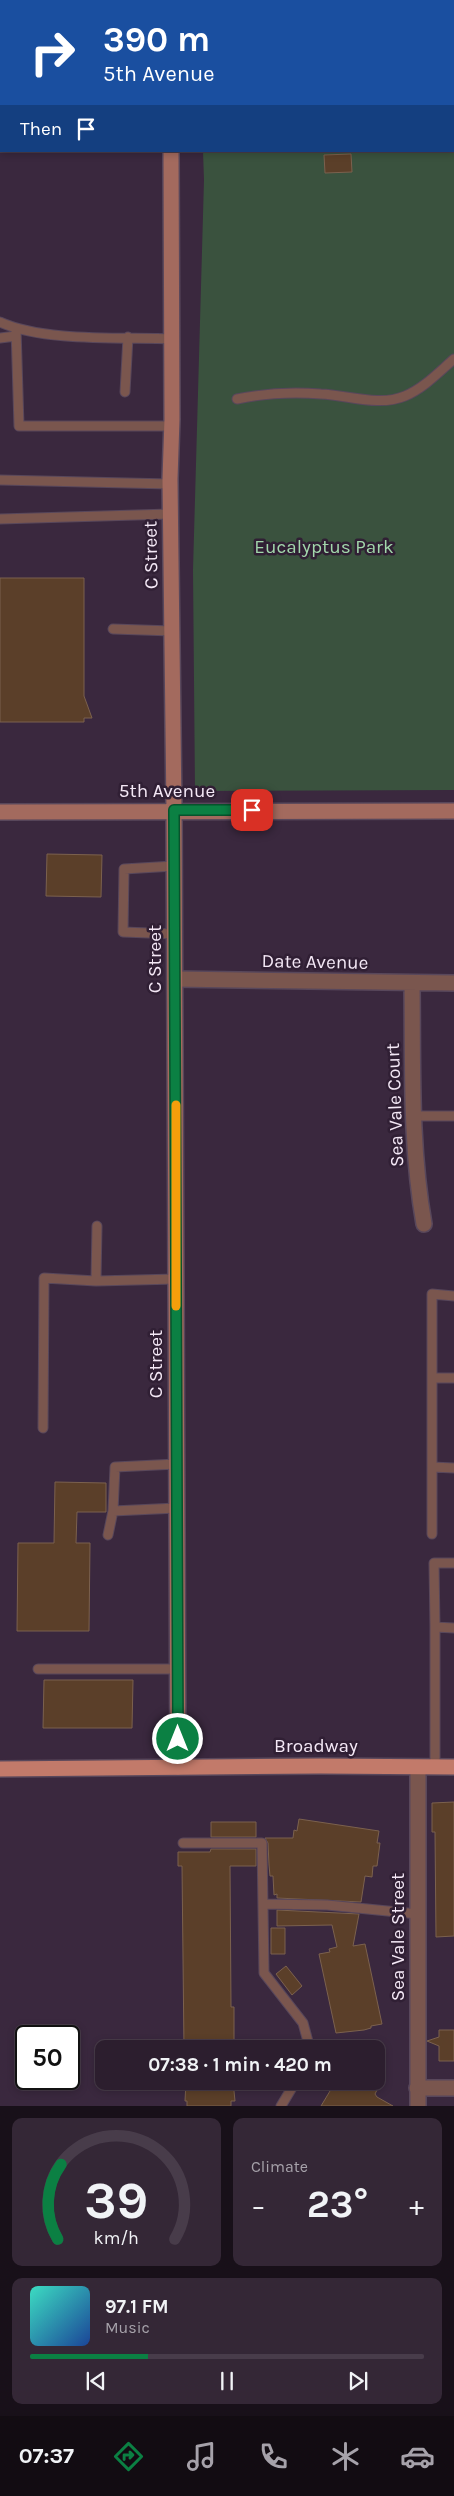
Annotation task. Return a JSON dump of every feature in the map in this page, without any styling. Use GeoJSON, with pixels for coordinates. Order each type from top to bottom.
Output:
{"type":"FeatureCollection","features":[{"type":"Feature","properties":{"kind":"main road","name":"C Street"},"geometry":{"type":"LineString","coordinates":[[171,152],[172,426],[170,514],[175,934],[178,1767]]}},
{"type":"Feature","properties":{"kind":"main road","name":"5th Avenue"},"geometry":{"type":"LineString","coordinates":[[0,812],[454,810]]}},
{"type":"Feature","properties":{"kind":"main road","name":"Broadway"},"geometry":{"type":"LineString","coordinates":[[0,1769],[320,1766],[454,1767]]}},
{"type":"Feature","properties":{"kind":"street","name":"Date Avenue"},"geometry":{"type":"LineString","coordinates":[[175,979],[412,984],[454,983]]}},
{"type":"Feature","properties":{"kind":"street","name":"Sea Vale Court"},"geometry":{"type":"LineString","coordinates":[[412,984],[417,1188],[424,1224]]}},
{"type":"Feature","properties":{"kind":"street","name":"Sea Vale Street"},"geometry":{"type":"LineString","coordinates":[[418,1767],[418,2106]]}},
{"type":"Feature","properties":{"kind":"street"},"geometry":{"type":"LineString","coordinates":[[417,2088],[454,2088]]}},
{"type":"Feature","properties":{"kind":"lane"},"geometry":{"type":"LineString","coordinates":[[0,322],[16,332]]}},
{"type":"Feature","properties":{"kind":"lane"},"geometry":{"type":"LineString","coordinates":[[0,338],[16,332],[172,339]]}},
{"type":"Feature","properties":{"kind":"lane"},"geometry":{"type":"LineString","coordinates":[[16,332],[19,426],[172,426]]}},
{"type":"Feature","properties":{"kind":"lane"},"geometry":{"type":"LineString","coordinates":[[125,392],[128,337]]}},
{"type":"Feature","properties":{"kind":"lane"},"geometry":{"type":"LineString","coordinates":[[237,399],[290,393],[385,400],[405,396],[426,383],[454,359]]}},
{"type":"Feature","properties":{"kind":"lane"},"geometry":{"type":"LineString","coordinates":[[0,480],[170,484]]}},
{"type":"Feature","properties":{"kind":"lane"},"geometry":{"type":"LineString","coordinates":[[0,519],[170,514]]}},
{"type":"Feature","properties":{"kind":"lane"},"geometry":{"type":"LineString","coordinates":[[113,629],[172,631]]}},
{"type":"Feature","properties":{"kind":"lane"},"geometry":{"type":"LineString","coordinates":[[174,866],[124,869],[123,932],[175,934]]}},
{"type":"Feature","properties":{"kind":"lane"},"geometry":{"type":"LineString","coordinates":[[414,1116],[454,1116]]}},
{"type":"Feature","properties":{"kind":"lane"},"geometry":{"type":"LineString","coordinates":[[96,1281],[97,1226]]}},
{"type":"Feature","properties":{"kind":"lane"},"geometry":{"type":"LineString","coordinates":[[43,1428],[44,1278],[96,1281],[176,1279]]}},
{"type":"Feature","properties":{"kind":"lane"},"geometry":{"type":"LineString","coordinates":[[432,1534],[432,1294],[454,1296]]}},
{"type":"Feature","properties":{"kind":"lane"},"geometry":{"type":"LineString","coordinates":[[432,1378],[454,1378]]}},
{"type":"Feature","properties":{"kind":"lane"},"geometry":{"type":"LineString","coordinates":[[108,1534],[113,1511],[115,1466],[177,1464]]}},
{"type":"Feature","properties":{"kind":"lane"},"geometry":{"type":"LineString","coordinates":[[432,1467],[454,1468]]}},
{"type":"Feature","properties":{"kind":"lane"},"geometry":{"type":"LineString","coordinates":[[113,1511],[177,1508]]}},
{"type":"Feature","properties":{"kind":"lane"},"geometry":{"type":"LineString","coordinates":[[435,1767],[434,1564],[454,1563]]}},
{"type":"Feature","properties":{"kind":"lane"},"geometry":{"type":"LineString","coordinates":[[435,1627],[454,1628]]}},
{"type":"Feature","properties":{"kind":"lane"},"geometry":{"type":"LineString","coordinates":[[38,1669],[177,1669]]}},
{"type":"Feature","properties":{"kind":"lane"},"geometry":{"type":"LineString","coordinates":[[183,1843],[262,1843],[264,1972],[304,2024],[308,2040]]}},
{"type":"Feature","properties":{"kind":"lane"},"geometry":{"type":"LineString","coordinates":[[263,1904],[327,1905],[418,1914]]}},
{"type":"Feature","properties":{"kind":"lane"},"geometry":{"type":"LineString","coordinates":[[281,2106],[291,2090]]}},
{"type":"Feature","properties":{"kind":"green space","name":"Eucalyptus Park"},"geometry":{"type":"Polygon","coordinates":[[[203,152],[454,152],[454,790],[195,791],[193,570],[204,180],[203,152]]]}},
{"type":"Feature","properties":{"kind":"building"},"geometry":{"type":"Polygon","coordinates":[[[351,154],[352,172],[325,173],[324,155],[351,154]]]}},
{"type":"Feature","properties":{"kind":"building"},"geometry":{"type":"Polygon","coordinates":[[[0,578],[84,578],[84,696],[92,718],[84,718],[84,722],[0,722],[0,578]]]}},
{"type":"Feature","properties":{"kind":"building"},"geometry":{"type":"Polygon","coordinates":[[[47,854],[102,855],[101,897],[46,896],[47,854]]]}},
{"type":"Feature","properties":{"kind":"building"},"geometry":{"type":"Polygon","coordinates":[[[55,1482],[106,1483],[106,1512],[77,1512],[76,1543],[90,1543],[89,1631],[17,1631],[18,1543],[54,1543],[55,1482]]]}},
{"type":"Feature","properties":{"kind":"building"},"geometry":{"type":"Polygon","coordinates":[[[44,1680],[133,1680],[132,1728],[43,1728],[44,1680]]]}},
{"type":"Feature","properties":{"kind":"building"},"geometry":{"type":"Polygon","coordinates":[[[454,1802],[454,1936],[436,1937],[435,1832],[432,1832],[432,1803],[454,1802]]]}},
{"type":"Feature","properties":{"kind":"building"},"geometry":{"type":"Polygon","coordinates":[[[299,1819],[379,1831],[377,1843],[380,1843],[377,1866],[373,1866],[372,1877],[365,1876],[361,1902],[277,1898],[277,1894],[274,1895],[273,1876],[270,1876],[268,1843],[265,1838],[293,1838],[294,1830],[297,1831],[299,1819]]]}},
{"type":"Feature","properties":{"kind":"building"},"geometry":{"type":"Polygon","coordinates":[[[211,1822],[256,1822],[256,1837],[211,1837],[211,1822]]]}},
{"type":"Feature","properties":{"kind":"building"},"geometry":{"type":"Polygon","coordinates":[[[211,1849],[256,1849],[256,1866],[230,1866],[231,2007],[234,2007],[234,2040],[184,2040],[182,1866],[178,1866],[178,1852],[210,1852],[211,1849]]]}},
{"type":"Feature","properties":{"kind":"building"},"geometry":{"type":"Polygon","coordinates":[[[277,1910],[359,1914],[353,1946],[365,1944],[382,2024],[371,2026],[371,2028],[364,2030],[336,2033],[319,1954],[330,1952],[329,1949],[337,1947],[332,1925],[277,1926],[277,1910]]]}},
{"type":"Feature","properties":{"kind":"building"},"geometry":{"type":"Polygon","coordinates":[[[271,1928],[285,1928],[285,1954],[271,1954],[271,1928]]]}},
{"type":"Feature","properties":{"kind":"building"},"geometry":{"type":"Polygon","coordinates":[[[286,1966],[302,1986],[292,1995],[276,1974],[286,1966]]]}},
{"type":"Feature","properties":{"kind":"building"},"geometry":{"type":"Polygon","coordinates":[[[439,2030],[454,2030],[454,2061],[439,2061],[439,2046],[427,2041],[439,2037],[439,2030]]]}},
{"type":"Feature","properties":{"kind":"building"},"geometry":{"type":"Polygon","coordinates":[[[186,2090],[234,2090],[235,2101],[231,2101],[231,2106],[187,2106],[187,2101],[185,2101],[186,2090]]]}},
{"type":"Feature","properties":{"kind":"building"},"geometry":{"type":"Polygon","coordinates":[[[331,2090],[377,2090],[375,2094],[377,2097],[393,2106],[321,2106],[331,2090]]]}},
{"type":"Feature","properties":{"kind":"slow traffic"},"geometry":{"type":"LineString","coordinates":[[176,1105],[176,1306]]}},
{"type":"Feature","properties":{"kind":"route"},"geometry":{"type":"LineString","coordinates":[[178,1739],[174,810],[252,810]]}}]}
